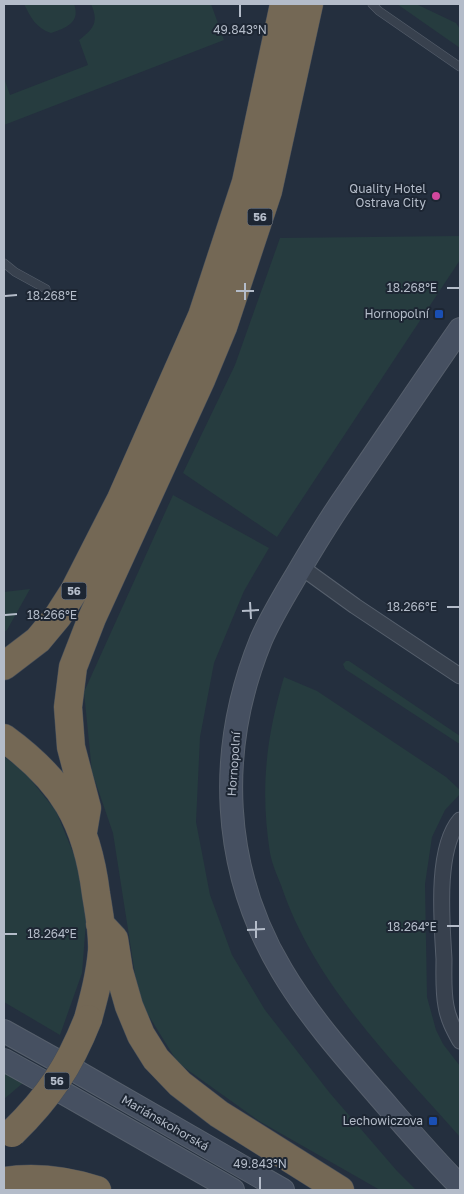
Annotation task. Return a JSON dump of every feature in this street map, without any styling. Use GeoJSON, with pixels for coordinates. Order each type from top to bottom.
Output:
{"type":"FeatureCollection","features":[{"type":"Feature","properties":{"kind":"highway","name":"56"},"geometry":{"type":"LineString","coordinates":[[8,1136],[37,1108],[59,1079],[76,1049],[88,1019],[98,985],[105,934],[86,843],[86,808],[71,747],[68,707],[73,667],[130,507],[172,413],[246,182],[284,4]]}},
{"type":"Feature","properties":{"kind":"highway","name":"56"},"geometry":{"type":"LineString","coordinates":[[172,413],[202,380],[223,327],[268,191],[309,4]]}},
{"type":"Feature","properties":{"kind":"highway","name":"56"},"geometry":{"type":"LineString","coordinates":[[4,666],[38,640],[58,616],[130,507]]}},
{"type":"Feature","properties":{"kind":"highway","name":"56"},"geometry":{"type":"LineString","coordinates":[[4,738],[41,767],[57,787],[71,809],[86,843]]}},
{"type":"Feature","properties":{"kind":"highway"},"geometry":{"type":"LineString","coordinates":[[105,934],[119,971],[129,1006],[141,1034],[156,1059],[180,1084],[219,1114],[340,1190]]}},
{"type":"Feature","properties":{"kind":"highway"},"geometry":{"type":"LineString","coordinates":[[4,1181],[26,1178],[45,1179],[97,1190]]}},
{"type":"Feature","properties":{"kind":"street","name":"Hornopolní"},"geometry":{"type":"LineString","coordinates":[[460,329],[322,532],[273,613],[252,664],[238,717],[231,794],[235,845],[244,885],[259,926],[283,972],[303,1002],[354,1067],[460,1186]]}},
{"type":"Feature","properties":{"kind":"street"},"geometry":{"type":"LineString","coordinates":[[301,567],[355,606],[460,676]]}},
{"type":"Feature","properties":{"kind":"street"},"geometry":{"type":"LineString","coordinates":[[460,820],[449,841],[441,897],[446,1006],[452,1028],[460,1041]]}},
{"type":"Feature","properties":{"kind":"street","name":"Mariánskohorská"},"geometry":{"type":"LineString","coordinates":[[4,1031],[283,1190]]}},
{"type":"Feature","properties":{"kind":"street","name":"Mariánskohorská"},"geometry":{"type":"LineString","coordinates":[[4,1060],[234,1190]]}},
{"type":"Feature","properties":{"kind":"lane"},"geometry":{"type":"LineString","coordinates":[[372,4],[379,11],[460,66]]}},
{"type":"Feature","properties":{"kind":"lane"},"geometry":{"type":"LineString","coordinates":[[4,263],[46,289]]}},
{"type":"Feature","properties":{"kind":"green space"},"geometry":{"type":"Polygon","coordinates":[[[24,4],[74,4],[75,16],[66,27],[51,33],[34,22],[24,4]]]}},
{"type":"Feature","properties":{"kind":"green space"},"geometry":{"type":"Polygon","coordinates":[[[91,4],[211,4],[224,40],[4,125],[4,78],[10,95],[88,65],[79,40],[94,25],[95,16],[91,4]]]}},
{"type":"Feature","properties":{"kind":"green space"},"geometry":{"type":"Polygon","coordinates":[[[397,4],[416,4],[456,23],[460,29],[460,48],[397,4]]]}},
{"type":"Feature","properties":{"kind":"green space"},"geometry":{"type":"Polygon","coordinates":[[[460,236],[460,260],[277,537],[183,473],[235,365],[280,238],[460,236]]]}},
{"type":"Feature","properties":{"kind":"green space"},"geometry":{"type":"Polygon","coordinates":[[[173,495],[269,548],[244,591],[214,663],[200,737],[196,822],[210,895],[232,955],[265,1010],[329,1092],[397,1171],[416,1190],[380,1190],[259,1121],[178,1063],[139,1000],[113,833],[92,772],[84,692],[173,495]]]}},
{"type":"Feature","properties":{"kind":"green space"},"geometry":{"type":"Polygon","coordinates":[[[30,589],[7,630],[4,632],[4,592],[30,589]]]}},
{"type":"Feature","properties":{"kind":"green space"},"geometry":{"type":"Polygon","coordinates":[[[349,661],[460,736],[460,743],[345,669],[343,664],[349,661]]]}},
{"type":"Feature","properties":{"kind":"green space"},"geometry":{"type":"Polygon","coordinates":[[[284,677],[317,691],[446,777],[460,790],[460,794],[445,810],[432,837],[425,884],[427,997],[436,1030],[443,1044],[460,1066],[460,1137],[383,1050],[334,988],[313,955],[295,921],[275,869],[270,853],[267,830],[265,785],[269,743],[284,677]]]}},
{"type":"Feature","properties":{"kind":"green space"},"geometry":{"type":"Polygon","coordinates":[[[4,757],[23,770],[56,811],[77,862],[86,922],[82,973],[60,1035],[4,1002],[4,757]]]}},
{"type":"Feature","properties":{"kind":"green space"},"geometry":{"type":"Polygon","coordinates":[[[4,1073],[23,1083],[4,1099],[4,1073]]]}},
{"type":"Feature","properties":{"kind":"place","name":"Quality Hotel Ostrava City"},"geometry":{"type":"Point","coordinates":[436,196]}},
{"type":"Feature","properties":{"kind":"place","name":"Hornopolní"},"geometry":{"type":"Point","coordinates":[439,314]}},
{"type":"Feature","properties":{"kind":"place","name":"Lechowiczova"},"geometry":{"type":"Point","coordinates":[433,1121]}}]}
